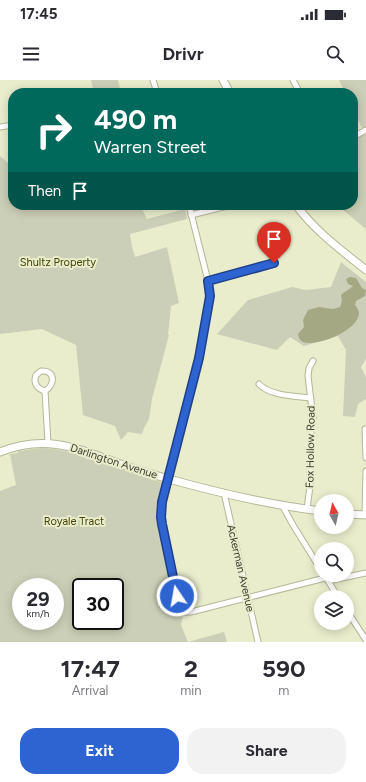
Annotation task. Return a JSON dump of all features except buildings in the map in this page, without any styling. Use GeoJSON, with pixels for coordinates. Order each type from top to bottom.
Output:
{"type":"FeatureCollection","features":[{"type":"Feature","properties":{"kind":"main road"},"geometry":{"type":"LineString","coordinates":[[300,210],[307,220],[320,232],[366,270]]}},
{"type":"Feature","properties":{"kind":"main road","name":"Darlington Avenue"},"geometry":{"type":"LineString","coordinates":[[0,452],[30,444],[48,443],[71,446],[168,479],[224,493],[314,510]]}},
{"type":"Feature","properties":{"kind":"main road"},"geometry":{"type":"LineString","coordinates":[[354,514],[366,515]]}},
{"type":"Feature","properties":{"kind":"street"},"geometry":{"type":"LineString","coordinates":[[190,210],[208,281],[210,296],[199,358],[162,502],[162,524],[180,610],[191,612],[314,581]]}},
{"type":"Feature","properties":{"kind":"street"},"geometry":{"type":"LineString","coordinates":[[191,215],[211,210]]}},
{"type":"Feature","properties":{"kind":"street"},"geometry":{"type":"LineString","coordinates":[[208,281],[274,263]]}},
{"type":"Feature","properties":{"kind":"street","name":"Fox Hollow Road"},"geometry":{"type":"LineString","coordinates":[[307,509],[310,486],[312,418],[308,376],[313,361]]}},
{"type":"Feature","properties":{"kind":"street"},"geometry":{"type":"LineString","coordinates":[[259,384],[263,389],[270,392],[310,398]]}},
{"type":"Feature","properties":{"kind":"street"},"geometry":{"type":"LineString","coordinates":[[45,391],[48,443]]}},
{"type":"Feature","properties":{"kind":"street"},"geometry":{"type":"LineString","coordinates":[[365,429],[366,458]]}},
{"type":"Feature","properties":{"kind":"street"},"geometry":{"type":"LineString","coordinates":[[366,471],[366,515]]}},
{"type":"Feature","properties":{"kind":"street","name":"Ackerman Avenue"},"geometry":{"type":"LineString","coordinates":[[224,493],[258,642]]}},
{"type":"Feature","properties":{"kind":"street"},"geometry":{"type":"LineString","coordinates":[[282,505],[292,525],[314,559]]}},
{"type":"Feature","properties":{"kind":"street"},"geometry":{"type":"LineString","coordinates":[[354,574],[366,573]]}},
{"type":"Feature","properties":{"kind":"street"},"geometry":{"type":"LineString","coordinates":[[354,621],[366,640]]}},
{"type":"Feature","properties":{"kind":"green space"},"geometry":{"type":"Polygon","coordinates":[[[91,80],[118,80],[120,88],[93,88],[91,80]]]}},
{"type":"Feature","properties":{"kind":"green space"},"geometry":{"type":"Polygon","coordinates":[[[339,80],[366,80],[366,229],[343,210],[358,210],[358,133],[363,130],[358,120],[358,88],[343,88],[339,80]]]}},
{"type":"Feature","properties":{"kind":"green space","name":"Shultz Property"},"geometry":{"type":"Polygon","coordinates":[[[0,156],[8,163],[8,210],[142,210],[147,219],[185,210],[187,219],[130,234],[135,257],[167,247],[179,303],[171,306],[169,335],[152,399],[149,419],[142,434],[128,432],[121,440],[115,426],[83,415],[76,345],[42,329],[0,334],[0,156]]]}},
{"type":"Feature","properties":{"kind":"green space"},"geometry":{"type":"Polygon","coordinates":[[[341,262],[366,282],[366,359],[361,367],[366,377],[366,399],[358,404],[355,417],[343,416],[346,350],[338,336],[304,346],[290,337],[277,350],[217,334],[248,300],[292,287],[306,290],[331,287],[341,262]]]}},
{"type":"Feature","properties":{"kind":"green space","name":"Royale Tract"},"geometry":{"type":"Polygon","coordinates":[[[42,448],[61,450],[87,457],[164,483],[157,508],[157,523],[178,617],[183,616],[181,625],[188,642],[0,642],[0,491],[16,485],[10,454],[18,453],[18,451],[42,448]]]}},
{"type":"Feature","properties":{"kind":"green space"},"geometry":{"type":"Polygon","coordinates":[[[224,632],[227,642],[188,642],[224,632]]]}},
{"type":"Feature","properties":{"kind":"shaded area"},"geometry":{"type":"Polygon","coordinates":[[[350,277],[356,278],[362,288],[366,290],[365,296],[356,301],[355,305],[359,314],[357,320],[344,332],[336,336],[317,342],[303,342],[299,338],[298,334],[304,327],[303,320],[308,310],[319,307],[333,309],[340,307],[342,301],[341,295],[353,286],[348,284],[346,279],[350,277]]]}},
{"type":"Feature","properties":{"kind":"route"},"geometry":{"type":"LineString","coordinates":[[177,596],[162,524],[162,502],[199,358],[210,296],[208,281],[274,263]]}}]}
